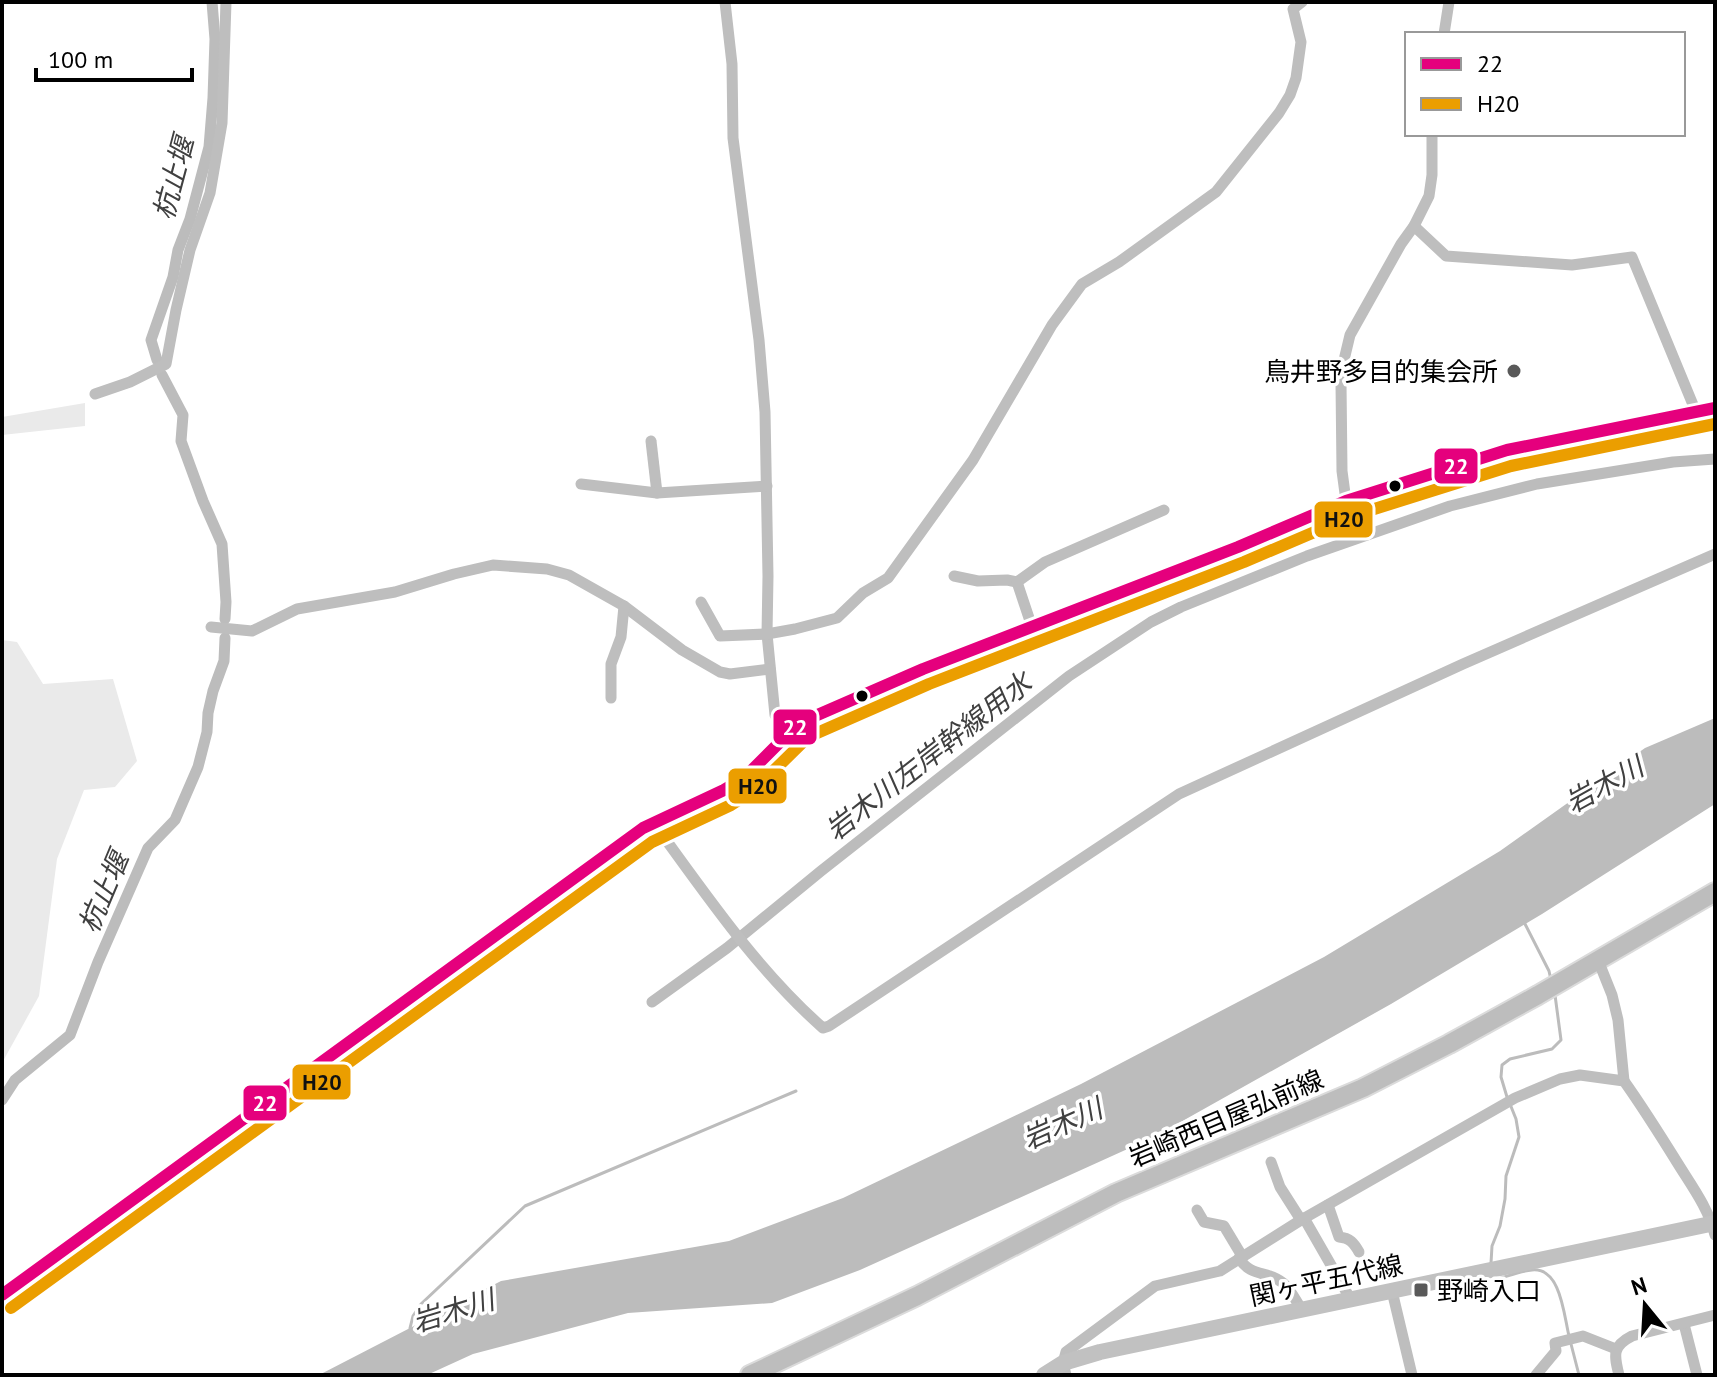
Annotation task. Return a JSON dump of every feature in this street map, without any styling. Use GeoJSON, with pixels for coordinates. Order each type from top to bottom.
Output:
{"type":"FeatureCollection","features":[{"type":"Feature","properties":{"kind":"main road","name":"岩崎西目屋弘前線"},"geometry":{"type":"LineString","coordinates":[[755,1374],[917,1296],[1116,1193],[1363,1088],[1538,995],[1715,892]]}},
{"type":"Feature","properties":{"kind":"main road","name":"関ヶ平五代線"},"geometry":{"type":"LineString","coordinates":[[1044,1375],[1065,1369],[1100,1352],[1714,1227]]}},
{"type":"Feature","properties":{"kind":"street"},"geometry":{"type":"LineString","coordinates":[[95,394],[130,382],[166,364],[190,250],[210,193],[220,137],[226,2]]}},
{"type":"Feature","properties":{"kind":"street"},"geometry":{"type":"LineString","coordinates":[[725,2],[732,64],[733,138],[765,412],[767,634],[775,715],[786,733]]}},
{"type":"Feature","properties":{"kind":"street"},"geometry":{"type":"LineString","coordinates":[[1444,32],[1449,2]]}},
{"type":"Feature","properties":{"kind":"street"},"geometry":{"type":"LineString","coordinates":[[701,602],[720,636],[767,634],[837,618],[863,593],[888,578],[973,460],[1052,325],[1082,284],[1119,262],[1216,192],[1279,113],[1296,78],[1301,42],[1295,4]]}},
{"type":"Feature","properties":{"kind":"street"},"geometry":{"type":"LineString","coordinates":[[1346,501],[1341,412],[1344,360],[1350,335],[1429,196],[1432,136]]}},
{"type":"Feature","properties":{"kind":"street"},"geometry":{"type":"LineString","coordinates":[[1414,226],[1446,256],[1572,265],[1632,257],[1696,412]]}},
{"type":"Feature","properties":{"kind":"street"},"geometry":{"type":"LineString","coordinates":[[2,1295],[653,822],[734,785],[799,723],[1346,501],[1507,450],[1715,408]]}},
{"type":"Feature","properties":{"kind":"street"},"geometry":{"type":"LineString","coordinates":[[651,441],[657,493]]}},
{"type":"Feature","properties":{"kind":"street"},"geometry":{"type":"LineString","coordinates":[[581,484],[657,493],[767,486]]}},
{"type":"Feature","properties":{"kind":"street"},"geometry":{"type":"LineString","coordinates":[[954,576],[978,581],[1017,582],[1045,562],[1164,510]]}},
{"type":"Feature","properties":{"kind":"street"},"geometry":{"type":"LineString","coordinates":[[653,822],[744,944],[794,1003],[823,1028],[1179,794],[1463,664],[1715,554]]}},
{"type":"Feature","properties":{"kind":"street"},"geometry":{"type":"LineString","coordinates":[[211,627],[252,631],[297,609],[395,592],[493,565],[547,569],[569,575],[624,606],[682,650],[720,672],[730,674],[770,669]]}},
{"type":"Feature","properties":{"kind":"street"},"geometry":{"type":"LineString","coordinates":[[1017,582],[1032,627]]}},
{"type":"Feature","properties":{"kind":"street"},"geometry":{"type":"LineString","coordinates":[[611,698],[611,664],[621,637],[624,606]]}},
{"type":"Feature","properties":{"kind":"street"},"geometry":{"type":"LineString","coordinates":[[1598,960],[1618,1020],[1624,1081],[1698,1195],[1714,1227]]}},
{"type":"Feature","properties":{"kind":"street"},"geometry":{"type":"LineString","coordinates":[[1065,1369],[1066,1352],[1155,1286],[1220,1271],[1303,1219],[1515,1098],[1560,1079],[1580,1075],[1624,1081]]}},
{"type":"Feature","properties":{"kind":"street"},"geometry":{"type":"LineString","coordinates":[[1271,1162],[1280,1187],[1303,1219],[1351,1300]]}},
{"type":"Feature","properties":{"kind":"street"},"geometry":{"type":"LineString","coordinates":[[1698,1195],[1715,1204]]}},
{"type":"Feature","properties":{"kind":"street"},"geometry":{"type":"LineString","coordinates":[[1328,1205],[1339,1237],[1354,1243],[1359,1252]]}},
{"type":"Feature","properties":{"kind":"street"},"geometry":{"type":"LineString","coordinates":[[1197,1210],[1204,1222],[1224,1226],[1245,1267],[1283,1283],[1302,1310]]}},
{"type":"Feature","properties":{"kind":"street"},"geometry":{"type":"LineString","coordinates":[[1392,1291],[1412,1375]]}},
{"type":"Feature","properties":{"kind":"street"},"geometry":{"type":"LineString","coordinates":[[1619,1375],[1615,1360],[1616,1349],[1621,1342],[1632,1336],[1715,1315]]}},
{"type":"Feature","properties":{"kind":"street"},"geometry":{"type":"LineString","coordinates":[[1684,1324],[1697,1375]]}},
{"type":"Feature","properties":{"kind":"street"},"geometry":{"type":"LineString","coordinates":[[1536,1375],[1556,1351],[1555,1343],[1583,1336],[1616,1349]]}},
{"type":"Feature","properties":{"kind":"shaded area"},"geometry":{"type":"Polygon","coordinates":[[[85,403],[85,426],[2,435],[2,417],[85,403]]]}},
{"type":"Feature","properties":{"kind":"shaded area"},"geometry":{"type":"Polygon","coordinates":[[[2,640],[17,642],[43,684],[113,679],[137,761],[115,787],[84,790],[57,859],[39,996],[2,1063],[2,640]]]}},
{"type":"Feature","properties":{"kind":"water","name":"岩木川"},"geometry":{"type":"Polygon","coordinates":[[[1715,718],[1715,804],[1542,914],[1391,1004],[1154,1137],[860,1270],[772,1303],[628,1313],[473,1354],[427,1375],[319,1375],[501,1281],[729,1241],[843,1198],[1081,1084],[1324,957],[1500,851],[1645,748],[1715,718]]]}},
{"type":"Feature","properties":{"kind":"waterway","name":"杭止堰"},"geometry":{"type":"LineString","coordinates":[[157,360],[151,340],[173,277],[209,147],[215,39],[212,2]]}},
{"type":"Feature","properties":{"kind":"waterway","name":"杭止堰"},"geometry":{"type":"LineString","coordinates":[[162,375],[183,415],[181,441],[222,544],[225,619]]}},
{"type":"Feature","properties":{"kind":"waterway","name":"岩木川左岸幹線用水"},"geometry":{"type":"LineString","coordinates":[[652,1002],[727,948],[1069,676],[1151,622],[1307,556],[1450,506],[1537,484],[1673,462],[1715,459]]}},
{"type":"Feature","properties":{"kind":"waterway","name":"杭止堰"},"geometry":{"type":"LineString","coordinates":[[2,1100],[15,1080],[70,1035],[148,848],[175,820],[198,767],[213,691],[224,661],[225,638]]}},
{"type":"Feature","properties":{"kind":"waterway"},"geometry":{"type":"LineString","coordinates":[[1524,922],[1551,980]]}},
{"type":"Feature","properties":{"kind":"waterway"},"geometry":{"type":"LineString","coordinates":[[1507,1097],[1501,1077],[1502,1065],[1510,1059],[1552,1049],[1561,1040],[1555,995]]}},
{"type":"Feature","properties":{"kind":"waterway"},"geometry":{"type":"LineString","coordinates":[[410,1328],[421,1304],[525,1206],[796,1091]]}},
{"type":"Feature","properties":{"kind":"waterway"},"geometry":{"type":"LineString","coordinates":[[1491,1263],[1492,1246],[1505,1199],[1506,1176],[1519,1137],[1510,1104]]}},
{"type":"Feature","properties":{"kind":"waterway"},"geometry":{"type":"LineString","coordinates":[[1493,1274],[1494,1280],[1532,1270],[1549,1276],[1560,1294],[1569,1336]]}},
{"type":"Feature","properties":{"kind":"waterway"},"geometry":{"type":"LineString","coordinates":[[1571,1344],[1579,1375]]}},
{"type":"Feature","properties":{"kind":"transit line","name":"22"},"geometry":{"type":"LineString","coordinates":[[2,1295],[643,828],[744,778],[799,723],[923,669],[1238,547],[1346,501],[1507,450],[1715,408]]}},
{"type":"Feature","properties":{"kind":"transit line","name":"H20"},"geometry":{"type":"LineString","coordinates":[[11,1308],[652,842],[731,805],[753,791],[808,737],[929,684],[1244,562],[1352,516],[1511,466],[1715,424]]}},
{"type":"Feature","properties":{"kind":"place","name":"鳥井野多目的集会所"},"geometry":{"type":"Point","coordinates":[1514,371]}},
{"type":"Feature","properties":{"kind":"place","name":"野崎入口"},"geometry":{"type":"Point","coordinates":[1421,1290]}}]}
